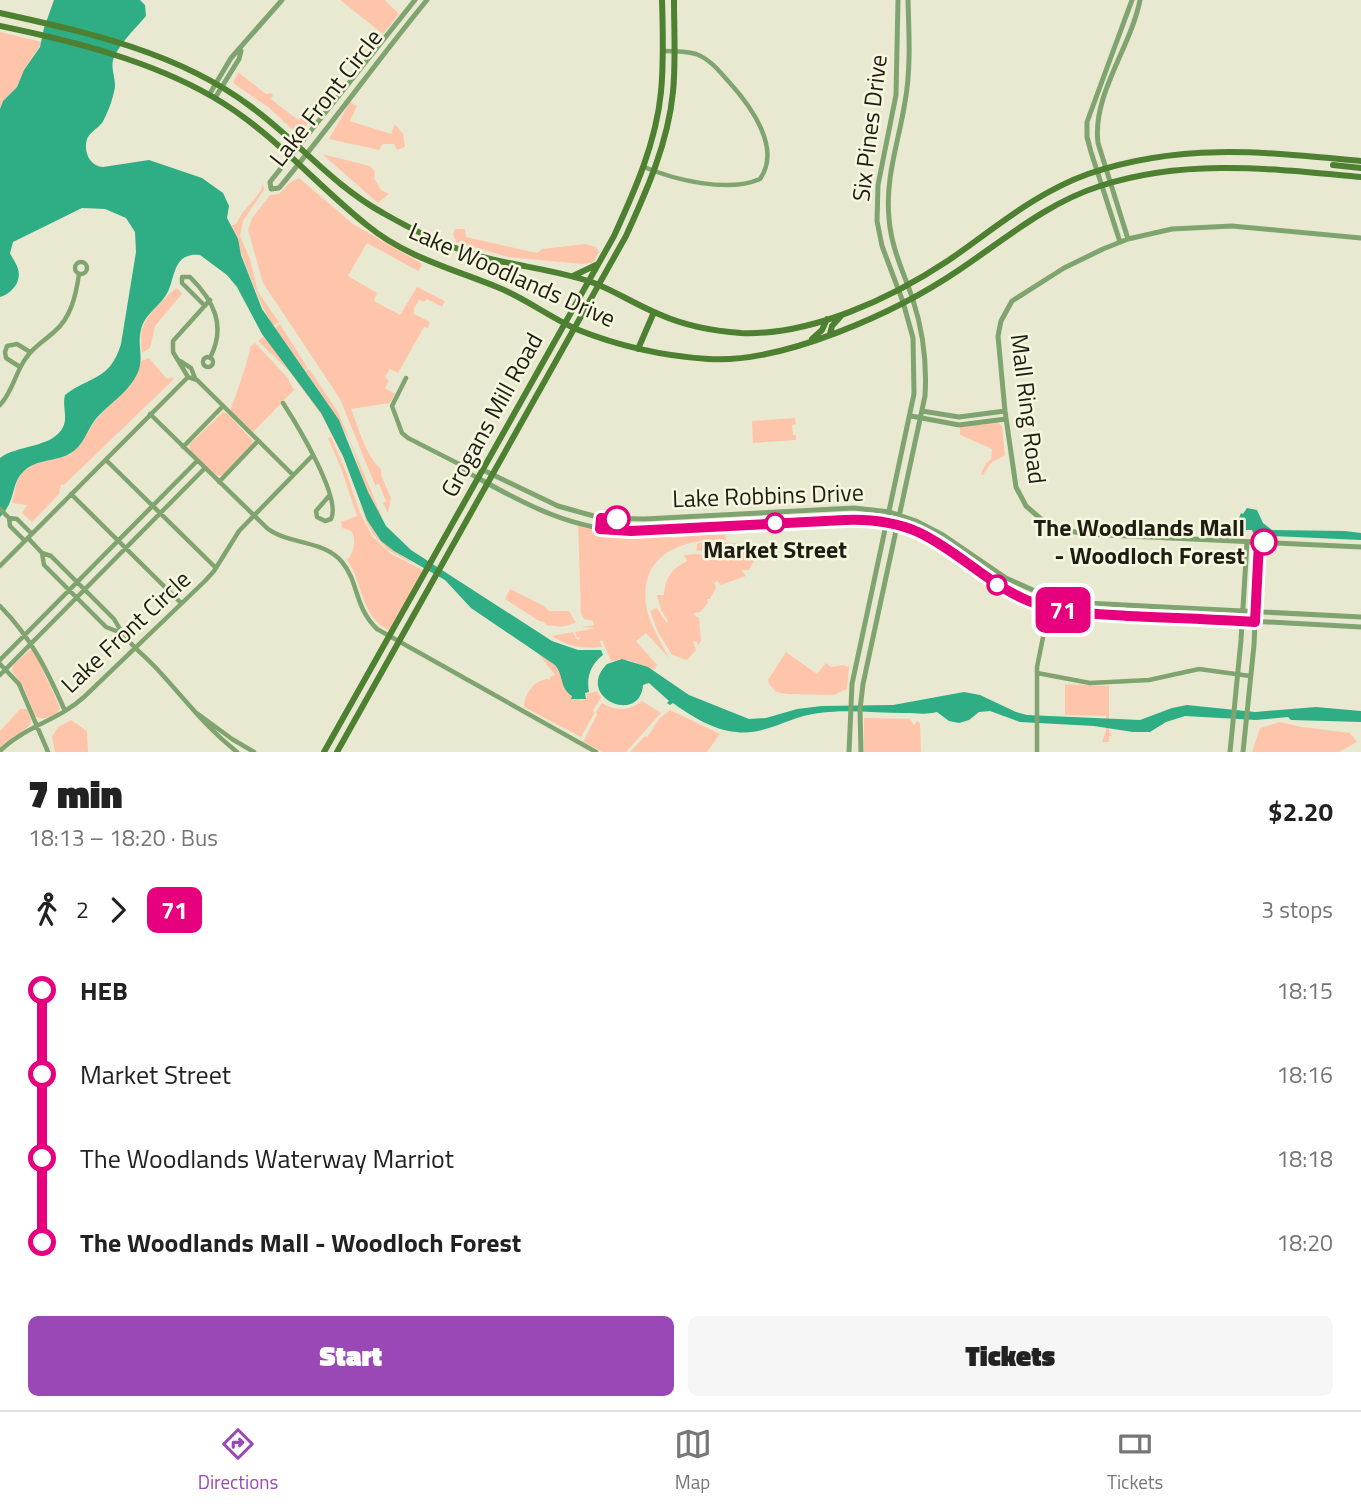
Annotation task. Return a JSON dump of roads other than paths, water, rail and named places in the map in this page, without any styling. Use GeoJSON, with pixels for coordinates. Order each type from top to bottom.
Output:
{"type":"FeatureCollection","features":[{"type":"Feature","properties":{"kind":"main road","name":"Grogans Mill Road"},"geometry":{"type":"LineString","coordinates":[[324,752],[614,236],[643,167],[658,113],[663,51],[662,0]]}},
{"type":"Feature","properties":{"kind":"main road","name":"Grogans Mill Road"},"geometry":{"type":"LineString","coordinates":[[337,752],[624,240],[654,172],[670,112],[675,51],[674,0]]}},
{"type":"Feature","properties":{"kind":"main road","name":"Lake Woodlands Drive"},"geometry":{"type":"LineString","coordinates":[[0,13],[131,48],[177,64],[219,85],[274,124],[348,192],[414,230],[456,249],[599,285],[654,312],[693,326],[742,333],[780,331],[827,319],[898,290],[948,260],[1028,203],[1069,182],[1106,169],[1147,158],[1203,151],[1246,151],[1344,163],[1361,161]]}},
{"type":"Feature","properties":{"kind":"main road","name":"Lake Woodlands Drive"},"geometry":{"type":"LineString","coordinates":[[0,26],[128,60],[172,75],[212,96],[267,133],[369,227],[416,256],[502,289],[589,333],[638,349],[709,359],[751,358],[830,334],[912,298],[961,269],[1034,217],[1073,196],[1111,183],[1146,174],[1222,166],[1361,177]]}},
{"type":"Feature","properties":{"kind":"main road"},"geometry":{"type":"LineString","coordinates":[[1333,162],[1333,174]]}},
{"type":"Feature","properties":{"kind":"main road"},"geometry":{"type":"LineString","coordinates":[[1343,175],[1344,163],[1361,168]]}},
{"type":"Feature","properties":{"kind":"main road"},"geometry":{"type":"LineString","coordinates":[[572,277],[600,262]]}},
{"type":"Feature","properties":{"kind":"main road"},"geometry":{"type":"LineString","coordinates":[[608,270],[609,281],[616,293]]}},
{"type":"Feature","properties":{"kind":"main road"},"geometry":{"type":"LineString","coordinates":[[546,312],[556,327],[558,337]]}},
{"type":"Feature","properties":{"kind":"main road"},"geometry":{"type":"LineString","coordinates":[[638,349],[654,312]]}},
{"type":"Feature","properties":{"kind":"main road"},"geometry":{"type":"LineString","coordinates":[[830,334],[832,326],[845,313]]}},
{"type":"Feature","properties":{"kind":"main road"},"geometry":{"type":"LineString","coordinates":[[811,341],[822,330],[827,319]]}},
{"type":"Feature","properties":{"kind":"main road"},"geometry":{"type":"LineString","coordinates":[[565,346],[577,337],[589,333]]}},
{"type":"Feature","properties":{"kind":"main road"},"geometry":{"type":"LineString","coordinates":[[643,339],[648,351]]}},
{"type":"Feature","properties":{"kind":"street"},"geometry":{"type":"LineString","coordinates":[[212,96],[239,59],[242,48],[282,0]]}},
{"type":"Feature","properties":{"kind":"street","name":"Lake Front Circle"},"geometry":{"type":"LineString","coordinates":[[415,0],[270,183],[271,189],[277,189],[286,180],[426,0]]}},
{"type":"Feature","properties":{"kind":"street","name":"Six Pines Drive"},"geometry":{"type":"LineString","coordinates":[[849,752],[850,694],[911,416],[915,375],[914,348],[903,302],[882,246],[877,222],[877,196],[896,95],[898,0]]}},
{"type":"Feature","properties":{"kind":"street","name":"Six Pines Drive"},"geometry":{"type":"LineString","coordinates":[[861,752],[861,695],[921,419],[926,378],[925,354],[912,298],[893,243],[888,197],[893,154],[908,80],[908,0]]}},
{"type":"Feature","properties":{"kind":"street"},"geometry":{"type":"LineString","coordinates":[[1120,242],[1096,172],[1087,137],[1087,122],[1132,0]]}},
{"type":"Feature","properties":{"kind":"street"},"geometry":{"type":"LineString","coordinates":[[1128,239],[1098,142],[1097,121],[1102,102],[1130,35],[1140,0]]}},
{"type":"Feature","properties":{"kind":"street"},"geometry":{"type":"LineString","coordinates":[[898,44],[909,44]]}},
{"type":"Feature","properties":{"kind":"street"},"geometry":{"type":"LineString","coordinates":[[643,167],[687,180],[710,183],[752,182],[760,179],[768,162],[760,125],[747,102],[708,61],[696,54],[663,51]]}},
{"type":"Feature","properties":{"kind":"street"},"geometry":{"type":"LineString","coordinates":[[892,115],[902,116]]}},
{"type":"Feature","properties":{"kind":"street"},"geometry":{"type":"LineString","coordinates":[[278,173],[286,180]]}},
{"type":"Feature","properties":{"kind":"street"},"geometry":{"type":"LineString","coordinates":[[877,196],[888,197]]}},
{"type":"Feature","properties":{"kind":"street","name":"Mall Ring Road"},"geometry":{"type":"LineString","coordinates":[[1361,238],[1213,226],[1172,229],[1128,239],[1064,268],[1027,289],[1008,306],[998,336],[1006,419],[1018,492],[1031,512],[1056,528],[1085,534],[1361,547]]}},
{"type":"Feature","properties":{"kind":"street"},"geometry":{"type":"LineString","coordinates":[[0,405],[12,389],[20,367],[30,352],[62,324],[71,307],[79,274]]}},
{"type":"Feature","properties":{"kind":"street"},"geometry":{"type":"LineString","coordinates":[[205,306],[182,283],[182,277],[190,277],[210,300],[216,317],[217,336],[210,358]]}},
{"type":"Feature","properties":{"kind":"street"},"geometry":{"type":"LineString","coordinates":[[210,300],[174,337],[172,348],[191,377],[293,475]]}},
{"type":"Feature","properties":{"kind":"street"},"geometry":{"type":"LineString","coordinates":[[20,367],[6,358],[7,346],[17,344],[30,352]]}},
{"type":"Feature","properties":{"kind":"street"},"geometry":{"type":"LineString","coordinates":[[0,566],[150,414],[191,377]]}},
{"type":"Feature","properties":{"kind":"street","name":"Lake Robbins Drive"},"geometry":{"type":"LineString","coordinates":[[406,378],[393,406],[402,433],[459,464],[470,464],[552,504],[601,518],[644,519],[853,508],[890,512],[943,535],[1006,578],[1051,598],[1073,603],[1361,617]]}},
{"type":"Feature","properties":{"kind":"street"},"geometry":{"type":"LineString","coordinates":[[283,403],[313,454],[329,496],[334,514],[330,520],[325,521],[317,517],[316,510],[329,496]]}},
{"type":"Feature","properties":{"kind":"street"},"geometry":{"type":"LineString","coordinates":[[183,447],[223,406]]}},
{"type":"Feature","properties":{"kind":"street"},"geometry":{"type":"LineString","coordinates":[[912,409],[959,417],[1005,411]]}},
{"type":"Feature","properties":{"kind":"street"},"geometry":{"type":"LineString","coordinates":[[150,414],[253,516],[278,536],[319,547],[337,556],[350,574],[363,613],[373,626],[596,752]]}},
{"type":"Feature","properties":{"kind":"street"},"geometry":{"type":"LineString","coordinates":[[911,416],[959,425],[1006,419]]}},
{"type":"Feature","properties":{"kind":"street"},"geometry":{"type":"LineString","coordinates":[[219,482],[258,441]]}},
{"type":"Feature","properties":{"kind":"street","name":"Lake Front Circle"},"geometry":{"type":"LineString","coordinates":[[0,751],[22,733],[65,711],[84,697],[216,568],[236,534],[313,454]]}},
{"type":"Feature","properties":{"kind":"street"},"geometry":{"type":"LineString","coordinates":[[106,460],[216,568]]}},
{"type":"Feature","properties":{"kind":"street"},"geometry":{"type":"LineString","coordinates":[[48,752],[19,684],[0,662],[197,461]]}},
{"type":"Feature","properties":{"kind":"street","name":"Lake Robbins Drive"},"geometry":{"type":"LineString","coordinates":[[459,464],[463,470],[488,484],[548,513],[600,529],[631,531],[852,519],[887,522],[933,540],[1009,592],[1049,607],[1111,615],[1360,627]]}},
{"type":"Feature","properties":{"kind":"street"},"geometry":{"type":"LineString","coordinates":[[0,675],[205,468]]}},
{"type":"Feature","properties":{"kind":"street"},"geometry":{"type":"LineString","coordinates":[[71,494],[181,603]]}},
{"type":"Feature","properties":{"kind":"street"},"geometry":{"type":"LineString","coordinates":[[548,513],[552,504]]}},
{"type":"Feature","properties":{"kind":"street"},"geometry":{"type":"LineString","coordinates":[[4,513],[15,531],[29,537]]}},
{"type":"Feature","properties":{"kind":"street"},"geometry":{"type":"LineString","coordinates":[[4,513],[22,524],[42,552],[51,556],[115,620],[119,632]]}},
{"type":"Feature","properties":{"kind":"street"},"geometry":{"type":"LineString","coordinates":[[600,529],[601,518]]}},
{"type":"Feature","properties":{"kind":"street"},"geometry":{"type":"LineString","coordinates":[[15,531],[22,524]]}},
{"type":"Feature","properties":{"kind":"street"},"geometry":{"type":"LineString","coordinates":[[1230,752],[1244,611],[1247,542]]}},
{"type":"Feature","properties":{"kind":"street"},"geometry":{"type":"LineString","coordinates":[[1243,752],[1256,612],[1259,542]]}},
{"type":"Feature","properties":{"kind":"street"},"geometry":{"type":"LineString","coordinates":[[42,552],[43,564],[106,627],[119,632],[237,752]]}},
{"type":"Feature","properties":{"kind":"street"},"geometry":{"type":"LineString","coordinates":[[1037,752],[1037,673],[1051,598]]}},
{"type":"Feature","properties":{"kind":"street"},"geometry":{"type":"LineString","coordinates":[[1111,605],[1111,615]]}},
{"type":"Feature","properties":{"kind":"street"},"geometry":{"type":"LineString","coordinates":[[0,606],[32,643],[65,711]]}},
{"type":"Feature","properties":{"kind":"street"},"geometry":{"type":"LineString","coordinates":[[868,611],[878,613]]}},
{"type":"Feature","properties":{"kind":"street"},"geometry":{"type":"LineString","coordinates":[[1305,624],[1307,614]]}},
{"type":"Feature","properties":{"kind":"street"},"geometry":{"type":"LineString","coordinates":[[1360,627],[1361,617]]}},
{"type":"Feature","properties":{"kind":"street"},"geometry":{"type":"LineString","coordinates":[[1037,673],[1102,683],[1149,680],[1199,669],[1251,676]]}},
{"type":"Feature","properties":{"kind":"street"},"geometry":{"type":"LineString","coordinates":[[231,743],[251,751]]}},
{"type":"Feature","properties":{"kind":"place","name":"Market Street"},"geometry":{"type":"Point","coordinates":[775,523]}},
{"type":"Feature","properties":{"kind":"place","name":"The Woodlands Mall - Woodloch Forest"},"geometry":{"type":"Point","coordinates":[1264,542]}}]}
